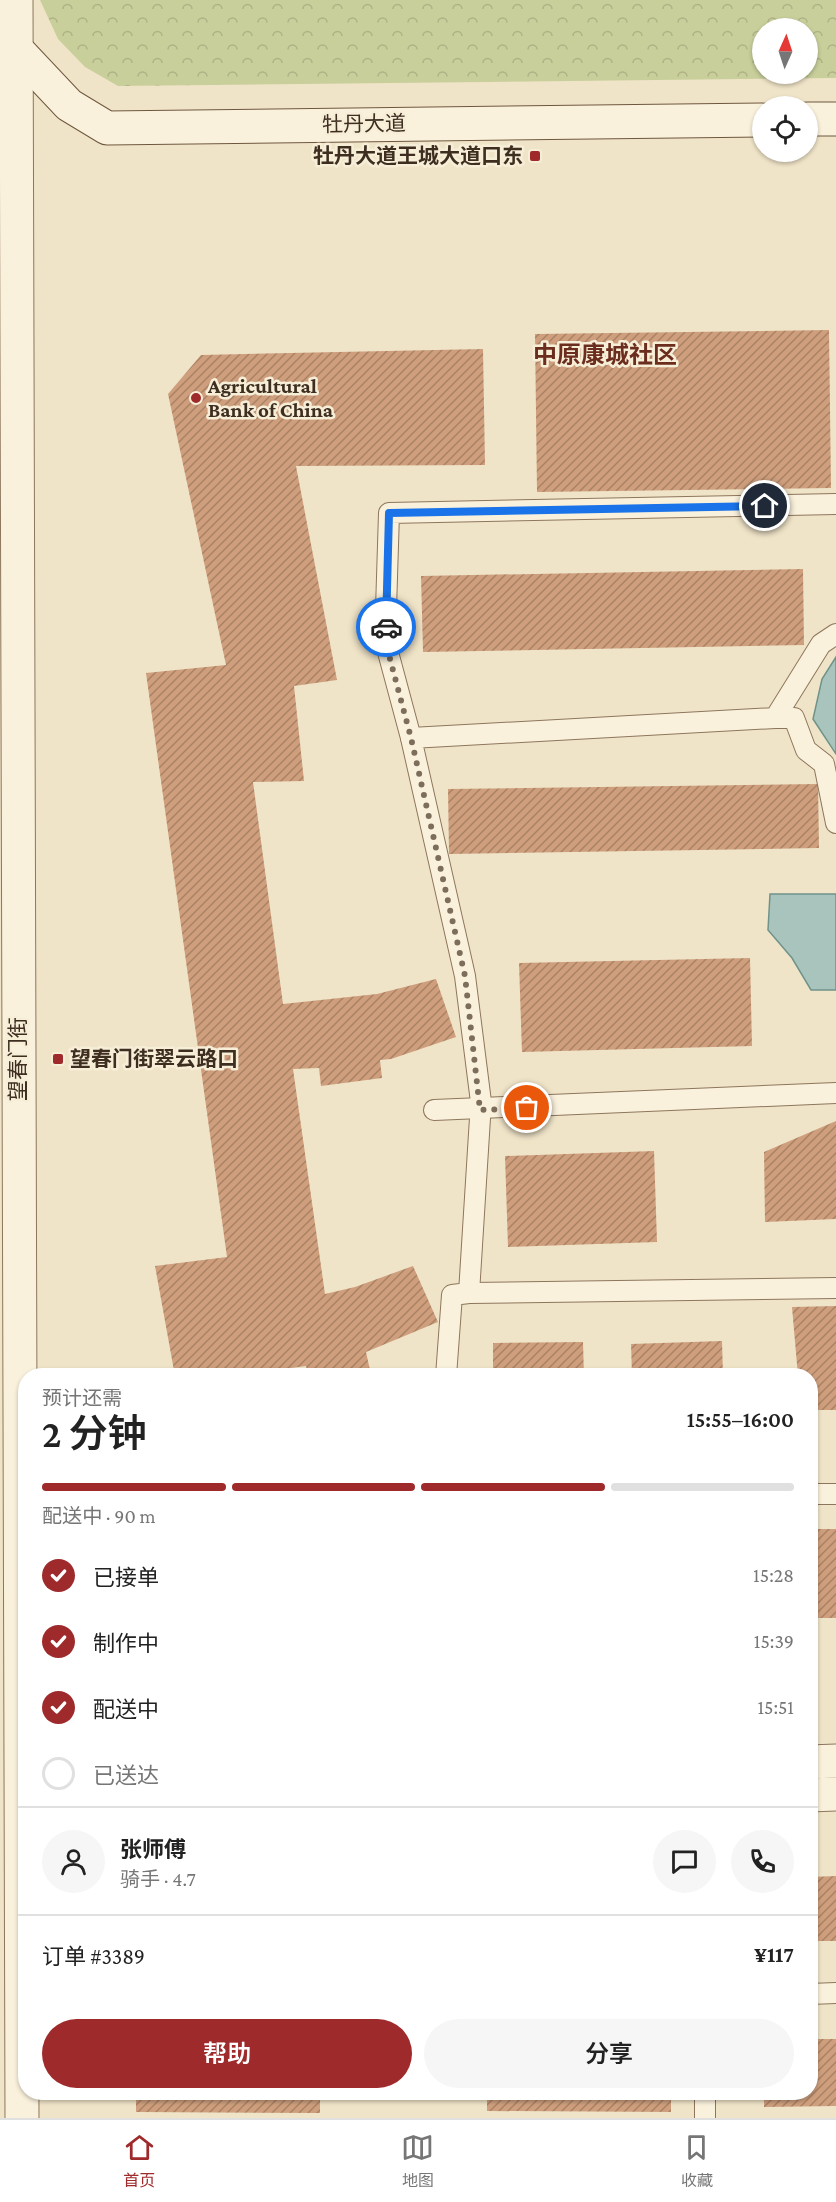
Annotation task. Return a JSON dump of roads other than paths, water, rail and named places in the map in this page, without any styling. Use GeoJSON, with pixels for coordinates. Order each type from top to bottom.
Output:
{"type":"FeatureCollection","features":[{"type":"Feature","properties":{"kind":"street","name":"望春门街"},"geometry":{"type":"LineString","coordinates":[[16,0],[8,44],[15,1811],[18,1943]]}},
{"type":"Feature","properties":{"kind":"street","name":"牡丹大道"},"geometry":{"type":"LineString","coordinates":[[8,44],[69,105],[106,128],[752,120]]}},
{"type":"Feature","properties":{"kind":"street"},"geometry":{"type":"LineString","coordinates":[[818,119],[836,119]]}},
{"type":"Feature","properties":{"kind":"street"},"geometry":{"type":"LineString","coordinates":[[818,1762],[836,1761]]}},
{"type":"Feature","properties":{"kind":"street"},"geometry":{"type":"LineString","coordinates":[[818,1795],[836,1794]]}},
{"type":"Feature","properties":{"kind":"street","name":"望春门街"},"geometry":{"type":"LineString","coordinates":[[22,2100],[22,2118]]}},
{"type":"Feature","properties":{"kind":"lane"},"geometry":{"type":"LineString","coordinates":[[469,1293],[480,1110],[465,976],[411,738],[385,640],[389,513],[836,504]]}},
{"type":"Feature","properties":{"kind":"lane"},"geometry":{"type":"LineString","coordinates":[[775,718],[821,644],[836,634]]}},
{"type":"Feature","properties":{"kind":"lane"},"geometry":{"type":"LineString","coordinates":[[411,738],[794,718],[806,750],[824,764],[836,822]]}},
{"type":"Feature","properties":{"kind":"lane"},"geometry":{"type":"LineString","coordinates":[[434,1110],[480,1110],[836,1093]]}},
{"type":"Feature","properties":{"kind":"lane"},"geometry":{"type":"LineString","coordinates":[[447,1368],[452,1295],[836,1288]]}},
{"type":"Feature","properties":{"kind":"lane"},"geometry":{"type":"LineString","coordinates":[[818,1494],[836,1494]]}},
{"type":"Feature","properties":{"kind":"lane"},"geometry":{"type":"LineString","coordinates":[[818,1994],[836,1993]]}},
{"type":"Feature","properties":{"kind":"lane"},"geometry":{"type":"LineString","coordinates":[[705,2100],[705,2118]]}},
{"type":"Feature","properties":{"kind":"water"},"geometry":{"type":"Polygon","coordinates":[[[836,657],[836,754],[813,719],[822,679],[836,657]]]}},
{"type":"Feature","properties":{"kind":"water"},"geometry":{"type":"Polygon","coordinates":[[[770,894],[836,894],[836,990],[811,990],[792,958],[768,930],[770,894]]]}},
{"type":"Feature","properties":{"kind":"place","name":"牡丹大道王城大道口东"},"geometry":{"type":"Point","coordinates":[535,156]}},
{"type":"Feature","properties":{"kind":"place","name":"Agricultural Bank of China"},"geometry":{"type":"Point","coordinates":[196,398]}},
{"type":"Feature","properties":{"kind":"place","name":"望春门街翠云路口"},"geometry":{"type":"Point","coordinates":[58,1059]}},
{"type":"Feature","properties":{"kind":"district","name":"中原康城社区"},"geometry":{"type":"Point","coordinates":[605,355]}}]}
